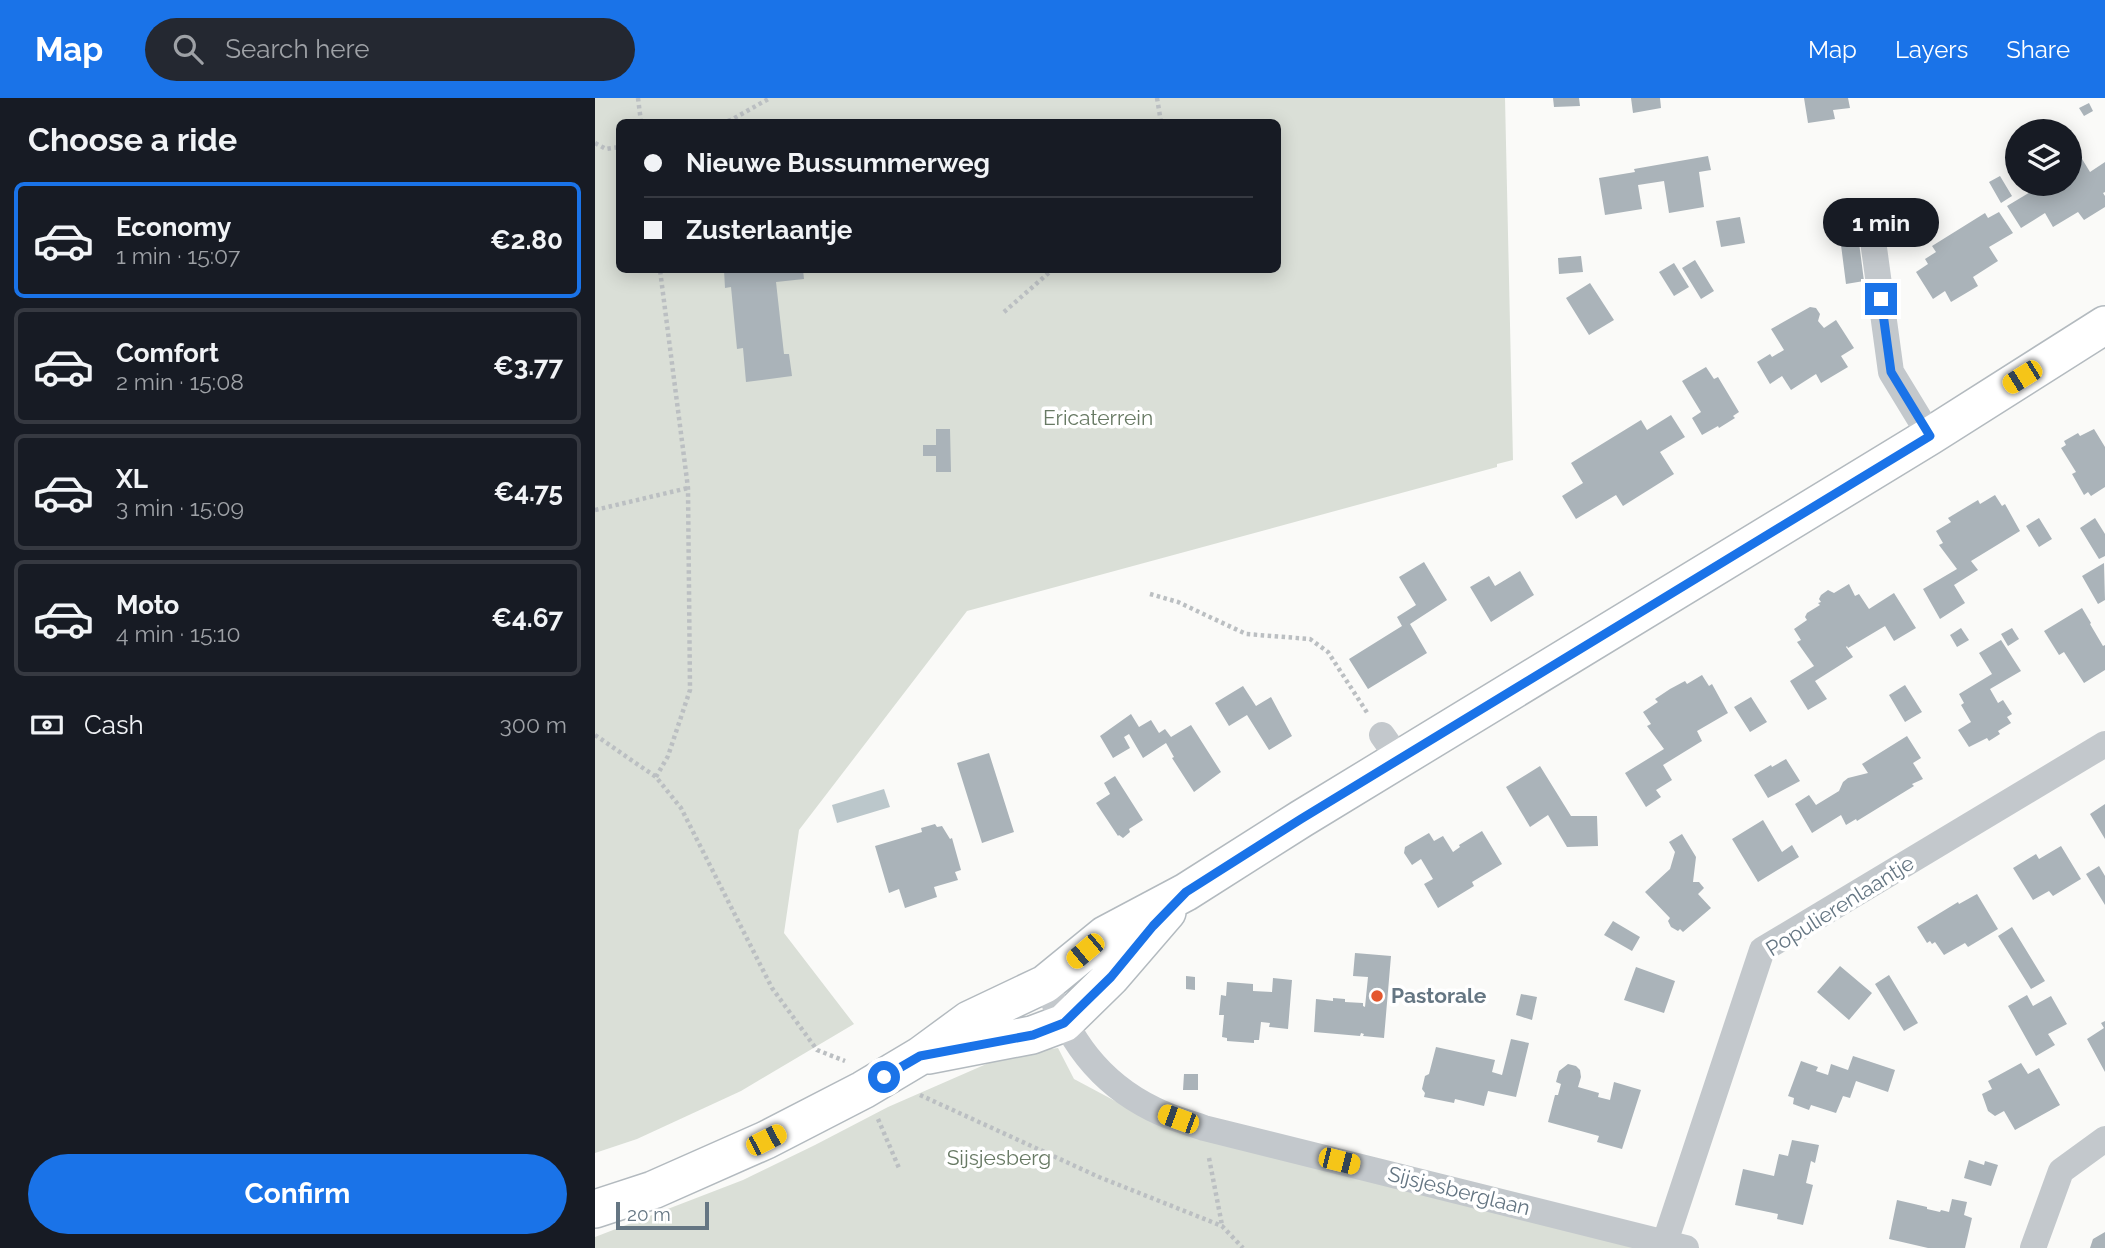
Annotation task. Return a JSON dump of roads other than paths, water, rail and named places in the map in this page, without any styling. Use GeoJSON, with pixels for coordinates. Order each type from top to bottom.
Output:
{"type":"FeatureCollection","features":[{"type":"Feature","properties":{"kind":"main road"},"geometry":{"type":"LineString","coordinates":[[595,1209],[653,1190],[766,1140],[920,1056],[969,1020],[1045,984],[1105,935],[1186,892],[1391,747],[1930,436],[2105,325]]}},
{"type":"Feature","properties":{"kind":"main road"},"geometry":{"type":"LineString","coordinates":[[920,1056],[1033,1035],[1064,1023],[1111,977],[1153,926],[1186,892]]}},
{"type":"Feature","properties":{"kind":"street"},"geometry":{"type":"LineString","coordinates":[[1871,226],[1891,372],[1930,436]]}},
{"type":"Feature","properties":{"kind":"street","name":"Populierenlaantje"},"geometry":{"type":"LineString","coordinates":[[1675,1245],[1762,950],[2105,744]]}},
{"type":"Feature","properties":{"kind":"street","name":"Sijsjesberglaan"},"geometry":{"type":"LineString","coordinates":[[1045,984],[1064,1023],[1091,1063],[1109,1081],[1153,1109],[1204,1128],[1675,1245]]}},
{"type":"Feature","properties":{"kind":"street"},"geometry":{"type":"LineString","coordinates":[[2033,1248],[2061,1171],[2105,1139]]}},
{"type":"Feature","properties":{"kind":"place","name":"Pastorale"},"geometry":{"type":"Point","coordinates":[1377,996]}},
{"type":"Feature","properties":{"kind":"park label","name":"Ericaterrein"},"geometry":{"type":"Point","coordinates":[1098,418]}},
{"type":"Feature","properties":{"kind":"park label","name":"Sijsjesberg"},"geometry":{"type":"Point","coordinates":[999,1158]}}]}
